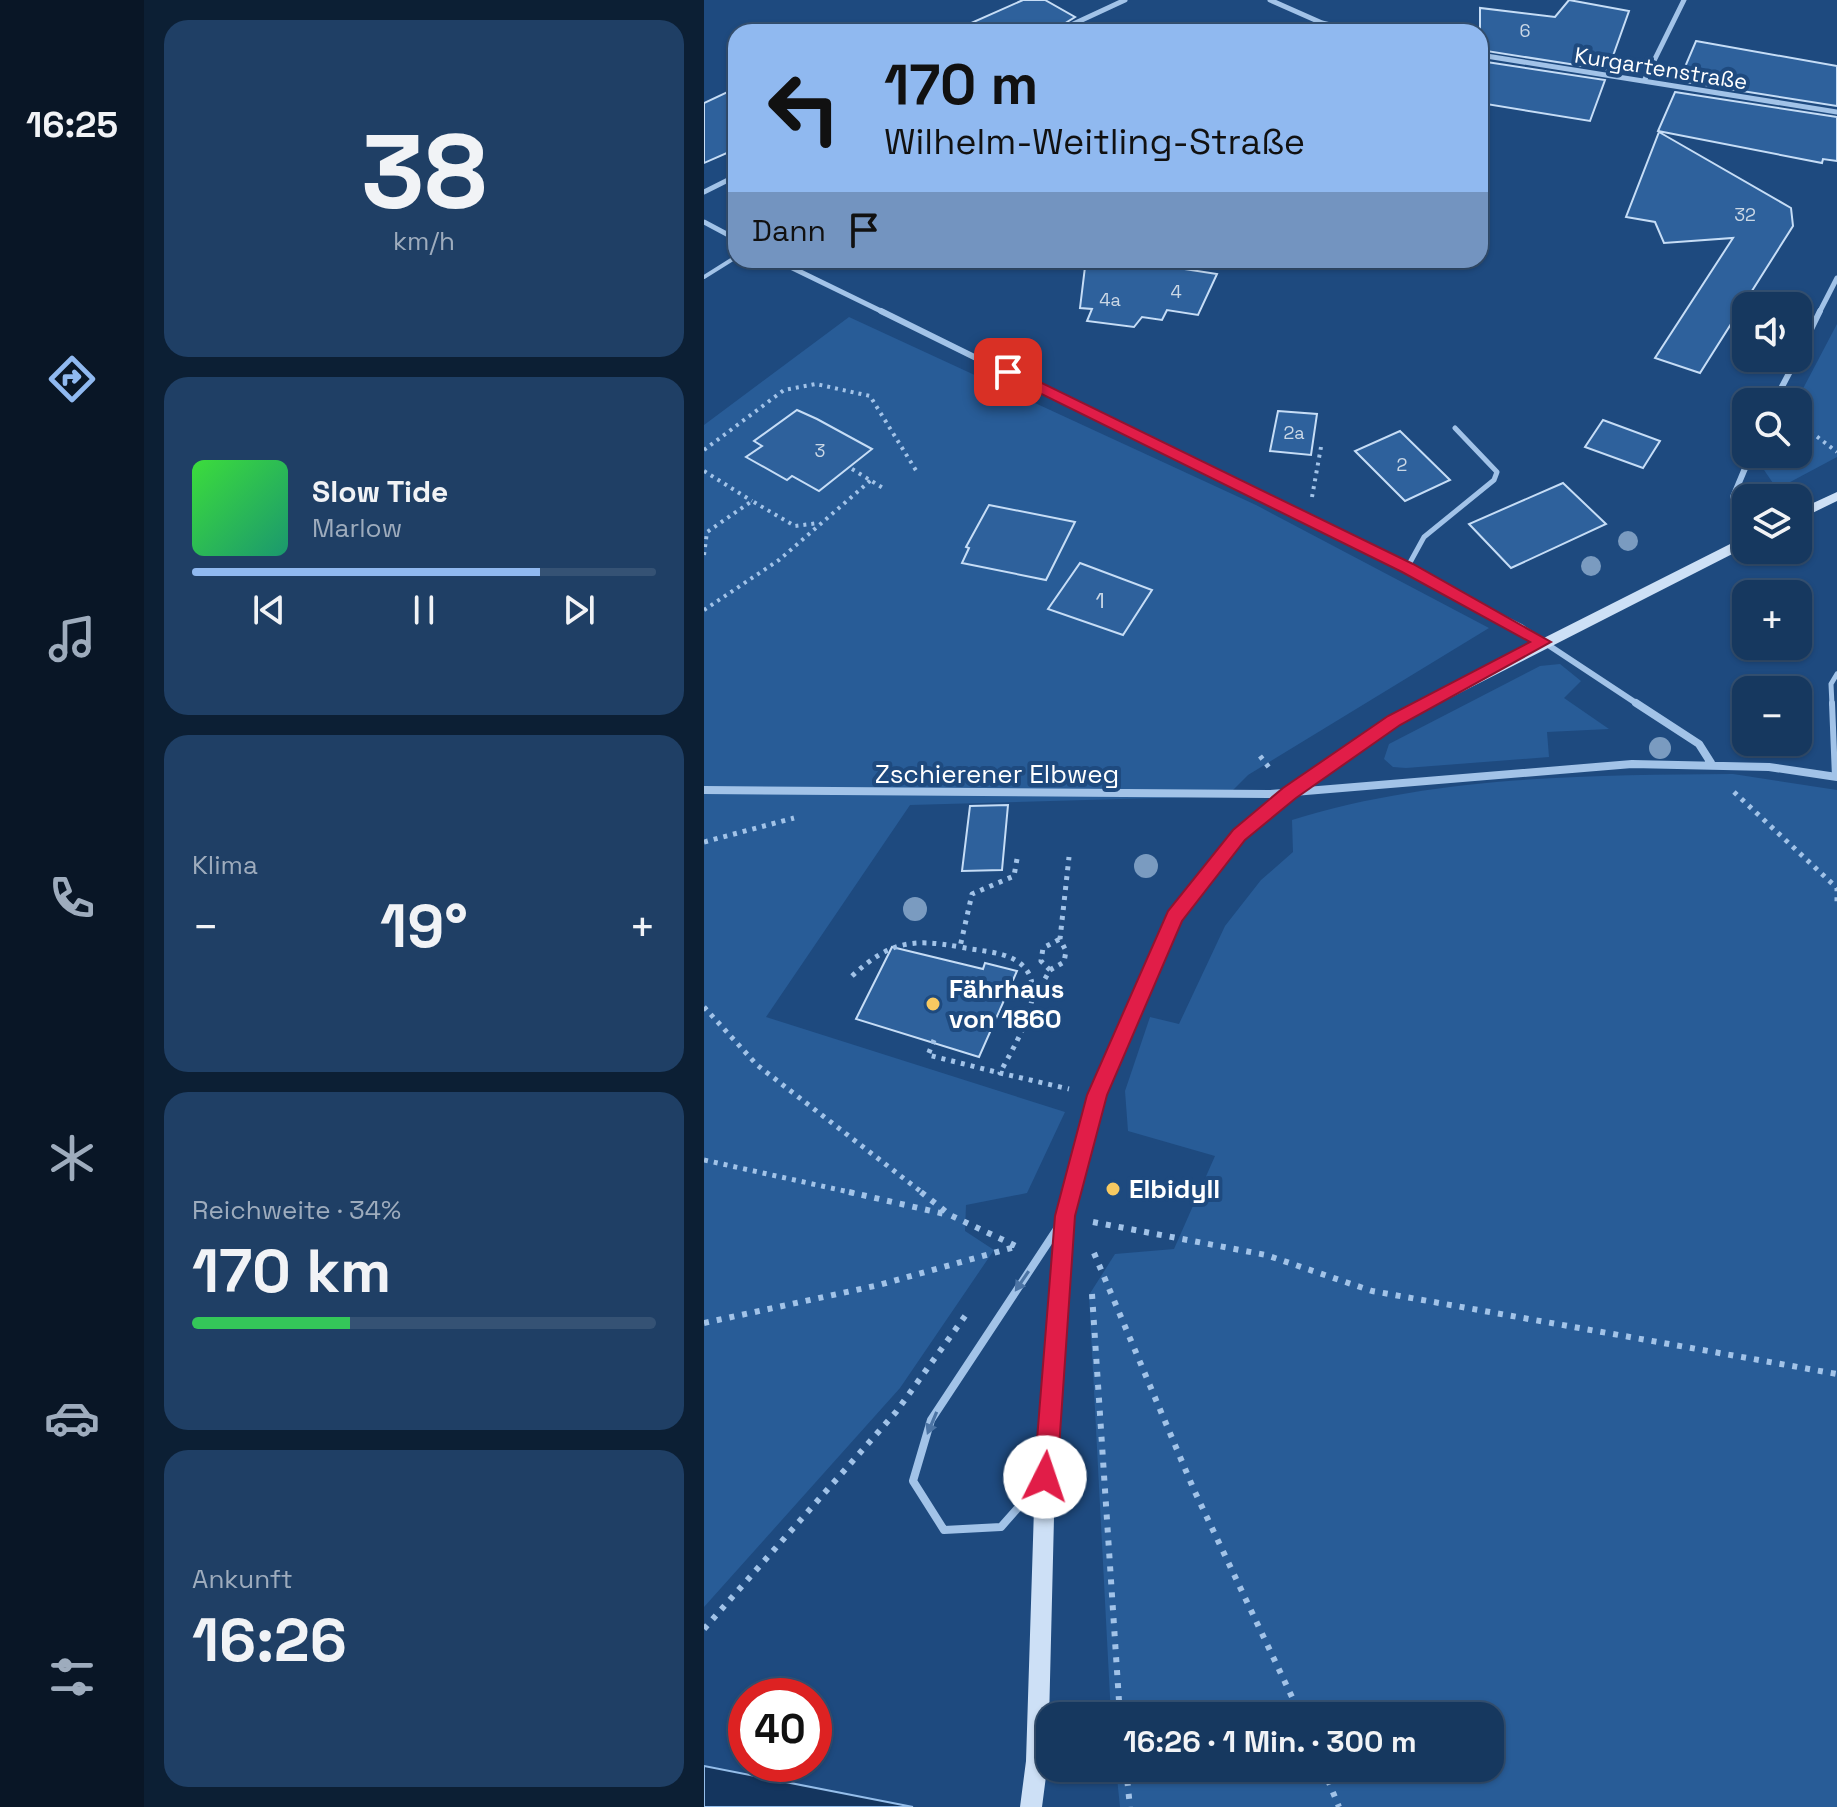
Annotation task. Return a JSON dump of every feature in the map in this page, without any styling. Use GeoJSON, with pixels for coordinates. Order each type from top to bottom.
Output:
{"type":"FeatureCollection","features":[{"type":"Feature","properties":{"kind":"street"},"geometry":{"type":"LineString","coordinates":[[1073,24],[1125,0]]}},
{"type":"Feature","properties":{"kind":"street"},"geometry":{"type":"LineString","coordinates":[[1270,0],[1326,24]]}},
{"type":"Feature","properties":{"kind":"street"},"geometry":{"type":"LineString","coordinates":[[1644,81],[1684,0]]}},
{"type":"Feature","properties":{"kind":"street","name":"Kurgartenstraße"},"geometry":{"type":"LineString","coordinates":[[1488,56],[1837,112]]}},
{"type":"Feature","properties":{"kind":"street"},"geometry":{"type":"LineString","coordinates":[[704,192],[728,180]]}},
{"type":"Feature","properties":{"kind":"street"},"geometry":{"type":"LineString","coordinates":[[704,222],[728,235]]}},
{"type":"Feature","properties":{"kind":"street"},"geometry":{"type":"LineString","coordinates":[[792,268],[1407,568],[1543,642],[1699,744],[1711,763]]}},
{"type":"Feature","properties":{"kind":"street"},"geometry":{"type":"LineString","coordinates":[[1812,329],[1837,278]]}},
{"type":"Feature","properties":{"kind":"street"},"geometry":{"type":"LineString","coordinates":[[1812,508],[1837,496]]}},
{"type":"Feature","properties":{"kind":"street"},"geometry":{"type":"LineString","coordinates":[[1031,1807],[1037,1761],[1045,1477],[1072,1218],[1097,1095],[1175,916],[1239,835],[1289,793],[1394,720],[1732,548]]}},
{"type":"Feature","properties":{"kind":"street","name":"Zschierener Elbweg"},"geometry":{"type":"LineString","coordinates":[[704,790],[917,796],[1289,793],[1588,765],[1711,763],[1785,767],[1836,777]]}},
{"type":"Feature","properties":{"kind":"lane"},"geometry":{"type":"LineString","coordinates":[[704,277],[728,262]]}},
{"type":"Feature","properties":{"kind":"lane"},"geometry":{"type":"LineString","coordinates":[[1407,568],[1424,537],[1494,480],[1497,472],[1455,428]]}},
{"type":"Feature","properties":{"kind":"lane"},"geometry":{"type":"LineString","coordinates":[[1836,777],[1831,684],[1837,674]]}},
{"type":"Feature","properties":{"kind":"lane"},"geometry":{"type":"LineString","coordinates":[[1045,1477],[1001,1527],[944,1530],[913,1481],[931,1420],[1072,1218]]}},
{"type":"Feature","properties":{"kind":"path"},"geometry":{"type":"LineString","coordinates":[[704,450],[784,390],[816,384],[870,396],[917,472]]}},
{"type":"Feature","properties":{"kind":"path"},"geometry":{"type":"LineString","coordinates":[[1812,433],[1837,452]]}},
{"type":"Feature","properties":{"kind":"path"},"geometry":{"type":"LineString","coordinates":[[1308,519],[1321,447]]}},
{"type":"Feature","properties":{"kind":"path"},"geometry":{"type":"LineString","coordinates":[[852,469],[883,488]]}},
{"type":"Feature","properties":{"kind":"path"},"geometry":{"type":"LineString","coordinates":[[704,471],[795,526],[820,522]]}},
{"type":"Feature","properties":{"kind":"path"},"geometry":{"type":"LineString","coordinates":[[704,610],[779,560],[871,480]]}},
{"type":"Feature","properties":{"kind":"path"},"geometry":{"type":"LineString","coordinates":[[704,555],[706,533],[752,501]]}},
{"type":"Feature","properties":{"kind":"path"},"geometry":{"type":"LineString","coordinates":[[1260,756],[1266,764]]}},
{"type":"Feature","properties":{"kind":"path"},"geometry":{"type":"LineString","coordinates":[[1711,763],[1731,789],[1837,888],[1837,905]]}},
{"type":"Feature","properties":{"kind":"path"},"geometry":{"type":"LineString","coordinates":[[1000,1073],[1050,970],[1064,962],[1066,951],[1060,939],[1069,857]]}},
{"type":"Feature","properties":{"kind":"path"},"geometry":{"type":"LineString","coordinates":[[960,947],[972,894],[1014,876],[1017,859]]}},
{"type":"Feature","properties":{"kind":"path"},"geometry":{"type":"LineString","coordinates":[[1050,970],[1041,961],[1043,948],[1060,939]]}},
{"type":"Feature","properties":{"kind":"path"},"geometry":{"type":"LineString","coordinates":[[852,976],[870,958],[892,945],[921,940],[1019,961],[1030,974],[1035,997]]}},
{"type":"Feature","properties":{"kind":"path"},"geometry":{"type":"LineString","coordinates":[[704,1007],[757,1065],[950,1215]]}},
{"type":"Feature","properties":{"kind":"path"},"geometry":{"type":"LineString","coordinates":[[934,1040],[928,1055],[1097,1095]]}},
{"type":"Feature","properties":{"kind":"path"},"geometry":{"type":"LineString","coordinates":[[704,1160],[950,1215],[1016,1246]]}},
{"type":"Feature","properties":{"kind":"path"},"geometry":{"type":"LineString","coordinates":[[1072,1218],[1266,1255],[1372,1291],[1837,1374]]}},
{"type":"Feature","properties":{"kind":"path"},"geometry":{"type":"LineString","coordinates":[[1006,1259],[1024,1234]]}},
{"type":"Feature","properties":{"kind":"path"},"geometry":{"type":"LineString","coordinates":[[1091,1274],[1089,1243],[1194,1490],[1294,1702]]}},
{"type":"Feature","properties":{"kind":"path"},"geometry":{"type":"LineString","coordinates":[[704,1323],[879,1285],[1016,1246]]}},
{"type":"Feature","properties":{"kind":"path"},"geometry":{"type":"LineString","coordinates":[[1092,1290],[1119,1702]]}},
{"type":"Feature","properties":{"kind":"path"},"geometry":{"type":"LineString","coordinates":[[704,1629],[896,1412],[969,1310]]}},
{"type":"Feature","properties":{"kind":"path"},"geometry":{"type":"LineString","coordinates":[[1127,1782],[1130,1807]]}},
{"type":"Feature","properties":{"kind":"path"},"geometry":{"type":"LineString","coordinates":[[1329,1782],[1339,1807]]}},
{"type":"Feature","properties":{"kind":"shaded area"},"geometry":{"type":"Polygon","coordinates":[[[849,317],[1256,505],[1489,628],[1248,775],[1227,796],[910,805],[766,1017],[1065,1112],[1027,1193],[966,1205],[965,1231],[994,1250],[900,1388],[704,1607],[704,425],[849,317]]]}},
{"type":"Feature","properties":{"kind":"shaded area"},"geometry":{"type":"Polygon","coordinates":[[[1837,324],[1837,457],[1786,484],[1774,484],[1763,468],[1812,468],[1812,388],[1803,388],[1837,324]]]}},
{"type":"Feature","properties":{"kind":"shaded area"},"geometry":{"type":"Polygon","coordinates":[[[1560,664],[1581,681],[1564,698],[1609,729],[1547,732],[1549,757],[1406,768],[1393,767],[1384,759],[1389,744],[1540,666],[1560,664]]]}},
{"type":"Feature","properties":{"kind":"shaded area"},"geometry":{"type":"Polygon","coordinates":[[[1733,774],[1837,790],[1837,1807],[1120,1807],[1117,1782],[1504,1782],[1504,1702],[1110,1702],[1089,1295],[1115,1254],[1174,1249],[1215,1156],[1128,1131],[1125,1091],[1150,1017],[1179,1024],[1225,926],[1261,880],[1293,852],[1292,820],[1345,805],[1455,786],[1622,775],[1733,774]]]}},
{"type":"Feature","properties":{"kind":"shaded area"},"geometry":{"type":"Polygon","coordinates":[[[704,1766],[728,1771],[728,1782],[786,1782],[913,1807],[704,1807],[704,1766]]]}},
{"type":"Feature","properties":{"kind":"building"},"geometry":{"type":"Polygon","coordinates":[[[1023,0],[1045,0],[1075,17],[1064,24],[969,24],[1023,0]]]}},
{"type":"Feature","properties":{"kind":"building"},"geometry":{"type":"Polygon","coordinates":[[[1569,0],[1629,11],[1608,70],[1488,51],[1488,24],[1480,24],[1480,8],[1555,17],[1569,0]]]}},
{"type":"Feature","properties":{"kind":"building"},"geometry":{"type":"Polygon","coordinates":[[[1696,41],[1837,66],[1837,106],[1679,81],[1696,41]]]}},
{"type":"Feature","properties":{"kind":"building"},"geometry":{"type":"Polygon","coordinates":[[[1488,62],[1605,80],[1590,121],[1488,104],[1488,62]]]}},
{"type":"Feature","properties":{"kind":"building"},"geometry":{"type":"Polygon","coordinates":[[[728,92],[728,152],[704,163],[704,103],[728,92]]]}},
{"type":"Feature","properties":{"kind":"building"},"geometry":{"type":"Polygon","coordinates":[[[1675,92],[1837,117],[1837,161],[1823,159],[1822,163],[1658,131],[1675,92]]]}},
{"type":"Feature","properties":{"kind":"building"},"geometry":{"type":"Polygon","coordinates":[[[1659,132],[1791,208],[1793,226],[1751,292],[1732,292],[1732,322],[1700,373],[1655,358],[1733,238],[1664,243],[1655,222],[1626,217],[1659,132]]]}},
{"type":"Feature","properties":{"kind":"building"},"geometry":{"type":"Polygon","coordinates":[[[1085,268],[1178,268],[1217,274],[1198,315],[1167,310],[1162,320],[1142,317],[1134,327],[1087,321],[1092,309],[1080,308],[1085,268]]]}},
{"type":"Feature","properties":{"kind":"building"},"geometry":{"type":"Polygon","coordinates":[[[797,410],[872,449],[819,491],[792,476],[787,480],[746,457],[762,446],[754,441],[797,410]]]}},
{"type":"Feature","properties":{"kind":"building"},"geometry":{"type":"Polygon","coordinates":[[[1278,411],[1317,414],[1311,455],[1270,451],[1278,411]]]}},
{"type":"Feature","properties":{"kind":"building"},"geometry":{"type":"Polygon","coordinates":[[[1603,420],[1660,441],[1643,468],[1585,447],[1603,420]]]}},
{"type":"Feature","properties":{"kind":"building"},"geometry":{"type":"Polygon","coordinates":[[[1400,431],[1450,480],[1405,501],[1355,451],[1400,431]]]}},
{"type":"Feature","properties":{"kind":"building"},"geometry":{"type":"Polygon","coordinates":[[[1563,483],[1606,524],[1511,568],[1469,524],[1563,483]]]}},
{"type":"Feature","properties":{"kind":"building"},"geometry":{"type":"Polygon","coordinates":[[[989,505],[1075,522],[1046,580],[962,563],[969,548],[966,547],[989,505]]]}},
{"type":"Feature","properties":{"kind":"building"},"geometry":{"type":"Polygon","coordinates":[[[1080,563],[1152,590],[1123,635],[1048,609],[1080,563]]]}},
{"type":"Feature","properties":{"kind":"building"},"geometry":{"type":"Polygon","coordinates":[[[1008,805],[1002,870],[962,871],[970,806],[1008,805]]]}},
{"type":"Feature","properties":{"kind":"building","name":"Fährhaus von 1860"},"geometry":{"type":"Polygon","coordinates":[[[892,947],[983,969],[985,963],[1017,971],[979,1057],[856,1019],[892,947]]]}},
{"type":"Feature","properties":{"kind":"place","name":"Fährhaus von 1860"},"geometry":{"type":"Point","coordinates":[933,1004]}},
{"type":"Feature","properties":{"kind":"place","name":"Elbidyll"},"geometry":{"type":"Point","coordinates":[1113,1189]}},
{"type":"Feature","properties":{"kind":"route"},"geometry":{"type":"LineString","coordinates":[[1008,372],[1407,568],[1521,627],[1543,642],[1394,720],[1289,793],[1239,835],[1175,916],[1097,1095],[1065,1216],[1045,1477]]}}]}
